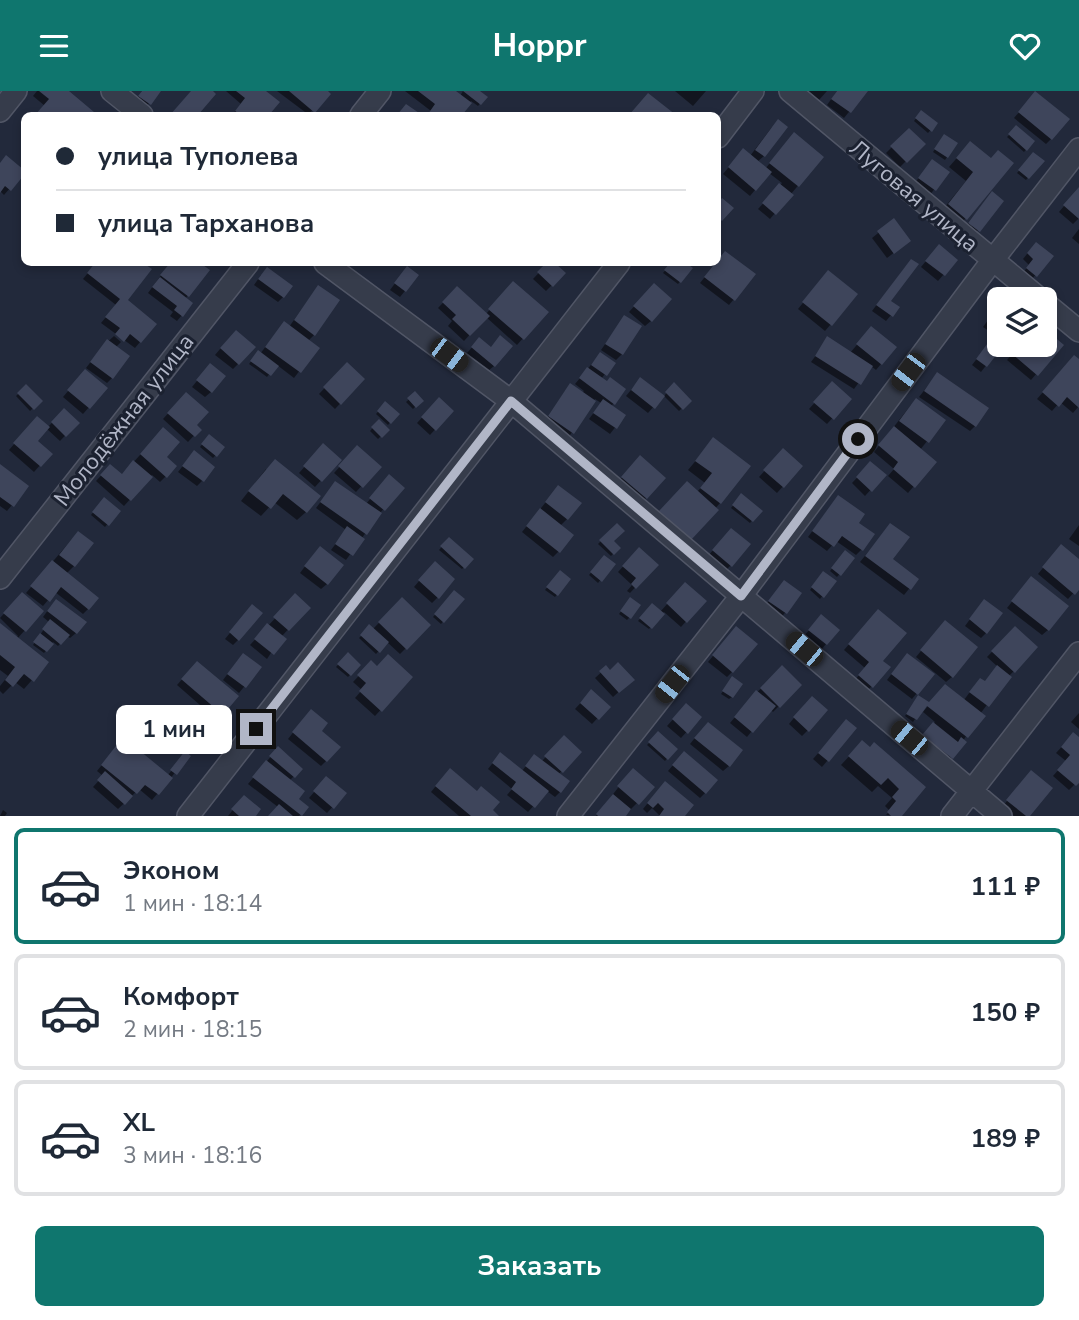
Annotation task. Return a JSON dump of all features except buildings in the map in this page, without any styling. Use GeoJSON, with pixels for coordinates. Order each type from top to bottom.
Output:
{"type":"FeatureCollection","features":[{"type":"Feature","properties":{"kind":"street"},"geometry":{"type":"LineString","coordinates":[[0,111],[16,91]]}},
{"type":"Feature","properties":{"kind":"street"},"geometry":{"type":"LineString","coordinates":[[112,91],[138,112]]}},
{"type":"Feature","properties":{"kind":"street"},"geometry":{"type":"LineString","coordinates":[[363,112],[380,91]]}},
{"type":"Feature","properties":{"kind":"street"},"geometry":{"type":"LineString","coordinates":[[721,133],[753,91]]}},
{"type":"Feature","properties":{"kind":"street","name":"Луговая улица"},"geometry":{"type":"LineString","coordinates":[[790,91],[1025,287]]}},
{"type":"Feature","properties":{"kind":"street"},"geometry":{"type":"LineString","coordinates":[[568,816],[741,596],[1079,149]]}},
{"type":"Feature","properties":{"kind":"street","name":"Молодёжная улица"},"geometry":{"type":"LineString","coordinates":[[0,578],[246,266]]}},
{"type":"Feature","properties":{"kind":"street"},"geometry":{"type":"LineString","coordinates":[[329,266],[511,401],[1001,816]]}},
{"type":"Feature","properties":{"kind":"street"},"geometry":{"type":"LineString","coordinates":[[187,816],[617,266]]}},
{"type":"Feature","properties":{"kind":"street"},"geometry":{"type":"LineString","coordinates":[[1057,313],[1079,331]]}},
{"type":"Feature","properties":{"kind":"street"},"geometry":{"type":"LineString","coordinates":[[952,816],[1079,653]]}},
{"type":"Feature","properties":{"kind":"route"},"geometry":{"type":"LineString","coordinates":[[256,729],[511,401],[741,596],[858,439]]}}]}
